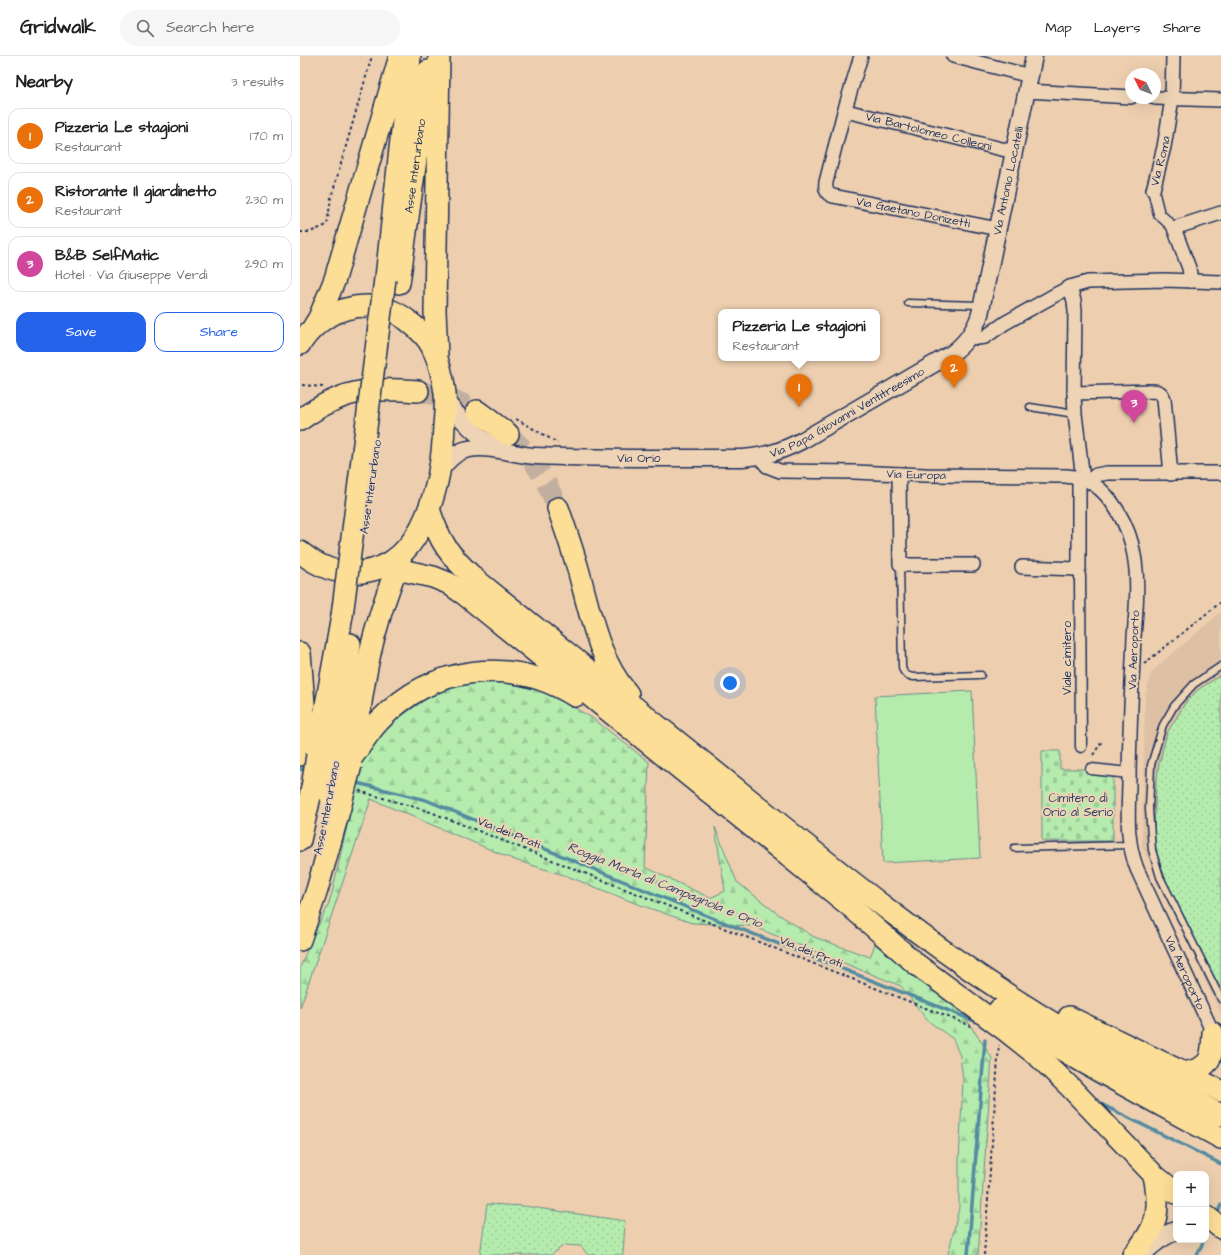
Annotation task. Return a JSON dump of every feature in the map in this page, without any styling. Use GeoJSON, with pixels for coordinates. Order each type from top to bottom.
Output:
{"type":"FeatureCollection","features":[{"type":"Feature","properties":{"kind":"highway"},"geometry":{"type":"LineString","coordinates":[[300,344],[319,318],[335,279],[400,56]]}},
{"type":"Feature","properties":{"kind":"highway","name":"Asse Interurbano"},"geometry":{"type":"LineString","coordinates":[[392,281],[410,56]]}},
{"type":"Feature","properties":{"kind":"highway","name":"Asse Interurbano"},"geometry":{"type":"LineString","coordinates":[[300,916],[315,869],[330,773],[347,617],[392,281],[430,56]]}},
{"type":"Feature","properties":{"kind":"highway"},"geometry":{"type":"LineString","coordinates":[[437,360],[435,311],[439,56]]}},
{"type":"Feature","properties":{"kind":"highway"},"geometry":{"type":"LineString","coordinates":[[300,940],[318,890],[330,773],[362,696],[371,651],[394,562],[414,540],[429,509],[440,470],[444,437],[445,400],[442,379],[431,345],[422,334],[402,316],[389,309],[372,305],[361,306],[334,313],[313,328]]}},
{"type":"Feature","properties":{"kind":"highway"},"geometry":{"type":"LineString","coordinates":[[300,420],[325,404],[339,397],[355,392],[381,389],[418,391]]}},
{"type":"Feature","properties":{"kind":"highway"},"geometry":{"type":"LineString","coordinates":[[477,411],[511,426]]}},
{"type":"Feature","properties":{"kind":"highway"},"geometry":{"type":"LineString","coordinates":[[558,508],[568,537],[599,644],[624,690],[652,722]]}},
{"type":"Feature","properties":{"kind":"highway"},"geometry":{"type":"LineString","coordinates":[[429,509],[439,538],[456,561],[475,579],[821,857],[912,927],[967,968],[1027,1008],[1221,1116]]}},
{"type":"Feature","properties":{"kind":"highway"},"geometry":{"type":"LineString","coordinates":[[300,552],[319,565],[337,572],[366,572],[394,562],[448,583],[464,594],[850,906],[916,964],[1039,1057],[1070,1087],[1154,1175],[1173,1191]]}},
{"type":"Feature","properties":{"kind":"highway"},"geometry":{"type":"LineString","coordinates":[[300,653],[304,704],[330,773]]}},
{"type":"Feature","properties":{"kind":"highway"},"geometry":{"type":"LineString","coordinates":[[330,773],[379,721],[407,696],[426,685],[449,676],[495,671],[544,679],[561,687],[584,702],[652,755],[694,780]]}},
{"type":"Feature","properties":{"kind":"highway","name":"Asse Interurbano"},"geometry":{"type":"LineString","coordinates":[[300,840],[330,773]]}},
{"type":"Feature","properties":{"kind":"highway"},"geometry":{"type":"LineString","coordinates":[[850,906],[962,985],[1050,1043],[1221,1138]]}},
{"type":"Feature","properties":{"kind":"highway"},"geometry":{"type":"LineString","coordinates":[[912,927],[935,938],[1055,1010],[1221,1091]]}},
{"type":"Feature","properties":{"kind":"highway"},"geometry":{"type":"LineString","coordinates":[[1185,1073],[1195,1071],[1207,1063],[1217,1039]]}},
{"type":"Feature","properties":{"kind":"highway"},"geometry":{"type":"LineString","coordinates":[[1133,1255],[1151,1232],[1156,1214],[1158,1196],[1154,1175]]}},
{"type":"Feature","properties":{"kind":"highway"},"geometry":{"type":"LineString","coordinates":[[1209,1218],[1221,1228]]}},
{"type":"Feature","properties":{"kind":"main road"},"geometry":{"type":"LineString","coordinates":[[1209,1231],[1221,1234]]}},
{"type":"Feature","properties":{"kind":"main road"},"geometry":{"type":"LineString","coordinates":[[1141,1255],[1155,1242],[1173,1232]]}},
{"type":"Feature","properties":{"kind":"street"},"geometry":{"type":"LineString","coordinates":[[844,112],[861,56]]}},
{"type":"Feature","properties":{"kind":"street"},"geometry":{"type":"LineString","coordinates":[[953,56],[1029,83],[1125,96]]}},
{"type":"Feature","properties":{"kind":"street","name":"Via Antonio Locatelli"},"geometry":{"type":"LineString","coordinates":[[980,312],[1034,56]]}},
{"type":"Feature","properties":{"kind":"street","name":"Via Roma"},"geometry":{"type":"LineString","coordinates":[[1173,56],[1172,99],[1164,147],[1153,190],[1159,214],[1174,228],[1189,268],[1191,281]]}},
{"type":"Feature","properties":{"kind":"street"},"geometry":{"type":"LineString","coordinates":[[1161,98],[1221,100]]}},
{"type":"Feature","properties":{"kind":"street","name":"Via Bartolomeo Colleoni"},"geometry":{"type":"LineString","coordinates":[[844,112],[850,112],[1014,152]]}},
{"type":"Feature","properties":{"kind":"street","name":"Via Gaetano Donizetti"},"geometry":{"type":"LineString","coordinates":[[844,112],[826,182],[825,188],[829,195],[998,229]]}},
{"type":"Feature","properties":{"kind":"street"},"geometry":{"type":"LineString","coordinates":[[1174,228],[1221,213]]}},
{"type":"Feature","properties":{"kind":"street"},"geometry":{"type":"LineString","coordinates":[[969,336],[977,338],[985,337],[1005,323],[1070,287],[1088,282],[1221,282]]}},
{"type":"Feature","properties":{"kind":"street"},"geometry":{"type":"LineString","coordinates":[[1022,567],[1078,568],[1079,566],[1084,479],[1075,414],[1075,312],[1070,287]]}},
{"type":"Feature","properties":{"kind":"street"},"geometry":{"type":"LineString","coordinates":[[980,312],[994,324],[1005,323]]}},
{"type":"Feature","properties":{"kind":"street","name":"Via Papa Giovanni Ventitreesimo"},"geometry":{"type":"LineString","coordinates":[[759,456],[786,448],[959,349],[969,336],[980,312]]}},
{"type":"Feature","properties":{"kind":"street"},"geometry":{"type":"LineString","coordinates":[[1074,393],[1156,391],[1161,394],[1164,400],[1171,474]]}},
{"type":"Feature","properties":{"kind":"street","name":"Via Orio"},"geometry":{"type":"LineString","coordinates":[[445,400],[479,436],[491,444],[519,454]]}},
{"type":"Feature","properties":{"kind":"street","name":"Via Orio"},"geometry":{"type":"LineString","coordinates":[[440,470],[460,451],[479,447],[534,456],[744,458],[759,456]]}},
{"type":"Feature","properties":{"kind":"street","name":"Via Europa"},"geometry":{"type":"LineString","coordinates":[[759,456],[768,466],[780,471],[925,475],[1066,476],[1084,479]]}},
{"type":"Feature","properties":{"kind":"street"},"geometry":{"type":"LineString","coordinates":[[1084,479],[1107,473],[1221,473]]}},
{"type":"Feature","properties":{"kind":"street"},"geometry":{"type":"LineString","coordinates":[[899,474],[900,564],[973,565]]}},
{"type":"Feature","properties":{"kind":"street","name":"Via Aeroporto"},"geometry":{"type":"LineString","coordinates":[[1084,479],[1107,497],[1119,514],[1128,532],[1134,556],[1136,608],[1129,773],[1128,829],[1130,845],[1137,869],[1217,1039]]}},
{"type":"Feature","properties":{"kind":"street","name":"Viale cimitero"},"geometry":{"type":"LineString","coordinates":[[1078,568],[1080,576],[1081,747]]}},
{"type":"Feature","properties":{"kind":"street"},"geometry":{"type":"LineString","coordinates":[[1091,769],[1129,773]]}},
{"type":"Feature","properties":{"kind":"lane"},"geometry":{"type":"LineString","coordinates":[[908,303],[980,312]]}},
{"type":"Feature","properties":{"kind":"lane"},"geometry":{"type":"LineString","coordinates":[[1030,407],[1075,414]]}},
{"type":"Feature","properties":{"kind":"lane"},"geometry":{"type":"LineString","coordinates":[[900,564],[902,666],[904,672],[913,677],[981,675]]}},
{"type":"Feature","properties":{"kind":"lane"},"geometry":{"type":"LineString","coordinates":[[1221,666],[1194,684],[1174,706],[1163,725],[1151,765],[1148,809],[1152,850],[1160,877],[1221,998]]}},
{"type":"Feature","properties":{"kind":"lane"},"geometry":{"type":"LineString","coordinates":[[1014,848],[1130,845]]}},
{"type":"Feature","properties":{"kind":"path"},"geometry":{"type":"LineString","coordinates":[[300,232],[310,232],[327,225],[331,198],[372,56]]}},
{"type":"Feature","properties":{"kind":"path"},"geometry":{"type":"LineString","coordinates":[[511,426],[543,436],[559,443]]}},
{"type":"Feature","properties":{"kind":"path"},"geometry":{"type":"LineString","coordinates":[[1144,664],[1221,602]]}},
{"type":"Feature","properties":{"kind":"path"},"geometry":{"type":"LineString","coordinates":[[1093,755],[1103,740]]}},
{"type":"Feature","properties":{"kind":"path","name":"Via dei Prati"},"geometry":{"type":"LineString","coordinates":[[330,773],[973,1026]]}},
{"type":"Feature","properties":{"kind":"path"},"geometry":{"type":"LineString","coordinates":[[984,1255],[1000,1045],[995,1041]]}},
{"type":"Feature","properties":{"kind":"shaded area"},"geometry":{"type":"Polygon","coordinates":[[[1221,612],[1221,1014],[1142,846],[1145,697],[1152,671],[1221,612]]]}},
{"type":"Feature","properties":{"kind":"green space"},"geometry":{"type":"Polygon","coordinates":[[[1221,675],[1221,990],[1168,888],[1157,853],[1154,835],[1156,783],[1167,733],[1186,702],[1199,689],[1221,675]]]}},
{"type":"Feature","properties":{"kind":"green space"},"geometry":{"type":"Polygon","coordinates":[[[500,681],[547,692],[592,718],[649,762],[645,867],[710,898],[725,891],[715,827],[737,882],[778,914],[814,937],[870,957],[875,944],[912,975],[930,985],[958,1007],[992,1058],[978,1255],[948,1255],[959,1208],[959,1163],[963,1079],[960,1056],[953,1039],[927,1020],[901,986],[752,926],[692,923],[635,903],[567,876],[515,860],[371,799],[300,1008],[300,968],[311,940],[328,906],[333,889],[348,821],[350,799],[360,764],[376,742],[396,720],[426,699],[457,684],[500,681]]]}},
{"type":"Feature","properties":{"kind":"green space"},"geometry":{"type":"Polygon","coordinates":[[[972,691],[980,858],[883,863],[875,696],[972,691]]]}},
{"type":"Feature","properties":{"kind":"green space","name":"Cimitero di Orio al Serio"},"geometry":{"type":"Polygon","coordinates":[[[1042,751],[1060,751],[1060,769],[1113,769],[1113,841],[1042,841],[1042,751]]]}},
{"type":"Feature","properties":{"kind":"green space"},"geometry":{"type":"Polygon","coordinates":[[[487,1204],[524,1206],[625,1221],[623,1255],[588,1255],[581,1246],[564,1245],[551,1255],[480,1255],[487,1204]]]}},
{"type":"Feature","properties":{"kind":"waterway","name":"Roggia Morla di Campagnola e Orio"},"geometry":{"type":"LineString","coordinates":[[300,769],[309,771]]}},
{"type":"Feature","properties":{"kind":"waterway","name":"Roggia Morla di Campagnola e Orio"},"geometry":{"type":"LineString","coordinates":[[353,782],[426,800],[715,919],[980,1023]]}},
{"type":"Feature","properties":{"kind":"waterway"},"geometry":{"type":"LineString","coordinates":[[968,1255],[985,1040]]}},
{"type":"Feature","properties":{"kind":"waterway","name":"Roggia Morla di Campagnola e Orio"},"geometry":{"type":"LineString","coordinates":[[1097,1102],[1221,1164]]}},
{"type":"Feature","properties":{"kind":"waterway"},"geometry":{"type":"LineString","coordinates":[[1218,1212],[1221,1205]]}},
{"type":"Feature","properties":{"kind":"waterway"},"geometry":{"type":"LineString","coordinates":[[1197,1255],[1203,1243]]}},
{"type":"Feature","properties":{"kind":"tunnel"},"geometry":{"type":"LineString","coordinates":[[418,391],[450,398],[477,411]]}},
{"type":"Feature","properties":{"kind":"tunnel"},"geometry":{"type":"LineString","coordinates":[[508,434],[526,452],[536,465],[558,508]]}},
{"type":"Feature","properties":{"kind":"place","name":"Ristorante Il giardinetto"},"geometry":{"type":"Point","coordinates":[954,388]}},
{"type":"Feature","properties":{"kind":"place","name":"Pizzeria Le stagioni"},"geometry":{"type":"Point","coordinates":[799,407]}},
{"type":"Feature","properties":{"kind":"place","name":"B&B SelfMatic"},"geometry":{"type":"Point","coordinates":[1134,423]}}]}
